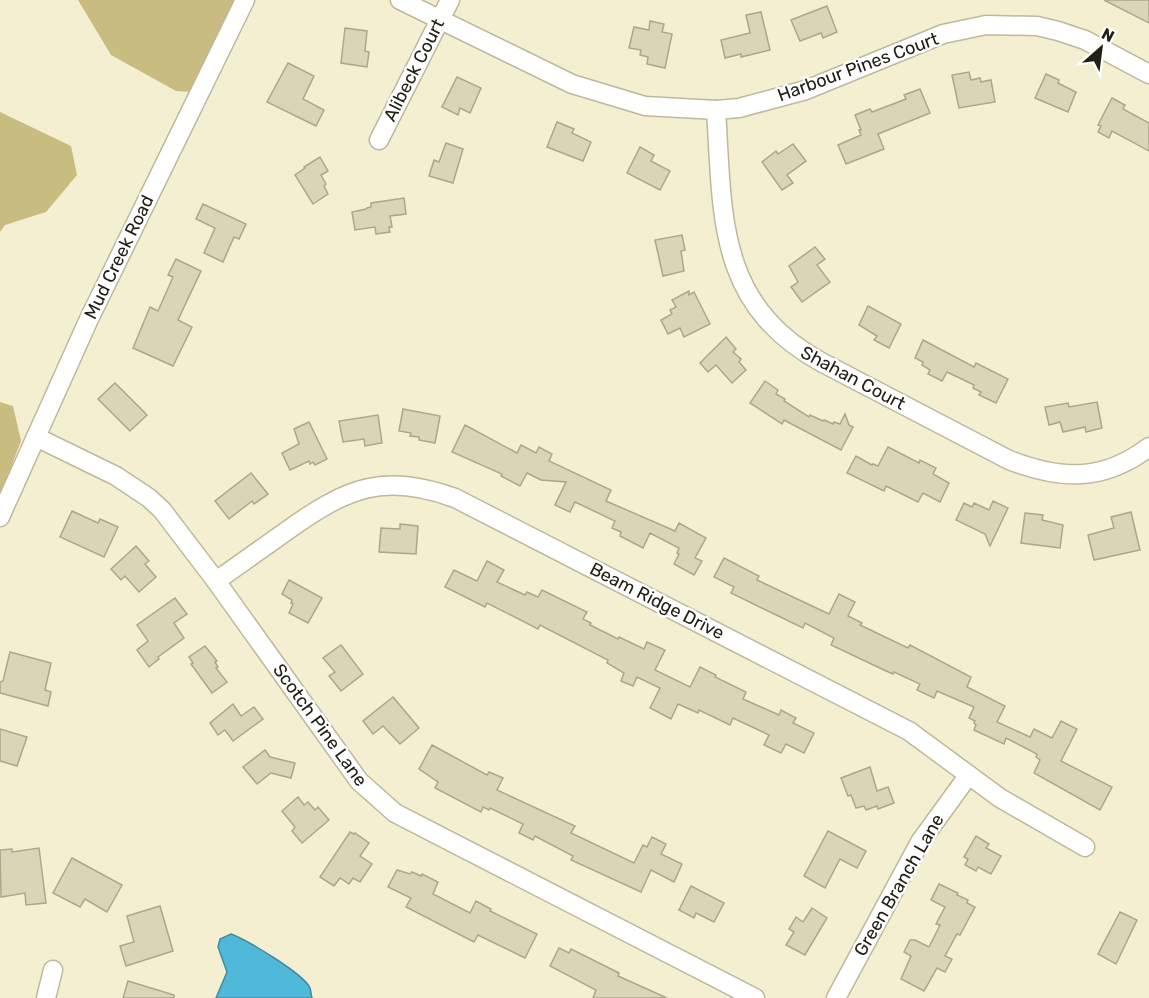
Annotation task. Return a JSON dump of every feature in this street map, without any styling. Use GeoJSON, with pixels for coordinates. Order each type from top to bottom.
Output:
{"type":"FeatureCollection","features":[{"type":"Feature","properties":{"kind":"street","name":"Mud Creek Road"},"geometry":{"type":"LineString","coordinates":[[0,517],[89,319],[245,0]]}},
{"type":"Feature","properties":{"kind":"street","name":"Harbour Pines Court"},"geometry":{"type":"LineString","coordinates":[[400,0],[572,84],[645,106],[716,110],[739,108],[806,90],[943,34],[986,25],[1037,26],[1058,31],[1085,40],[1149,74]]}},
{"type":"Feature","properties":{"kind":"street","name":"Alibeck Court"},"geometry":{"type":"LineString","coordinates":[[379,140],[450,0]]}},
{"type":"Feature","properties":{"kind":"street","name":"Shahan Court"},"geometry":{"type":"LineString","coordinates":[[716,110],[723,213],[731,255],[739,276],[757,307],[776,330],[804,353],[1009,460],[1036,471],[1058,474],[1095,473],[1123,464],[1149,447]]}},
{"type":"Feature","properties":{"kind":"street","name":"Scotch Pine Lane"},"geometry":{"type":"LineString","coordinates":[[36,437],[116,476],[149,498],[175,525],[359,781],[394,813],[755,998]]}},
{"type":"Feature","properties":{"kind":"street","name":"Beam Ridge Drive"},"geometry":{"type":"LineString","coordinates":[[216,581],[319,508],[339,497],[367,488],[389,485],[434,490],[454,498],[889,720],[909,731],[968,776],[1034,820],[1085,847]]}},
{"type":"Feature","properties":{"kind":"street","name":"Green Branch Lane"},"geometry":{"type":"LineString","coordinates":[[836,998],[920,842],[968,776]]}},
{"type":"Feature","properties":{"kind":"street"},"geometry":{"type":"LineString","coordinates":[[45,998],[53,970]]}},
{"type":"Feature","properties":{"kind":"shaded area"},"geometry":{"type":"Polygon","coordinates":[[[78,0],[235,0],[191,92],[176,91],[111,55],[78,0]]]}},
{"type":"Feature","properties":{"kind":"shaded area"},"geometry":{"type":"Polygon","coordinates":[[[0,112],[71,146],[77,175],[46,212],[5,225],[0,232],[0,112]]]}},
{"type":"Feature","properties":{"kind":"shaded area"},"geometry":{"type":"Polygon","coordinates":[[[0,402],[13,406],[21,441],[0,496],[0,402]]]}},
{"type":"Feature","properties":{"kind":"water"},"geometry":{"type":"Polygon","coordinates":[[[231,934],[287,966],[306,982],[312,998],[216,998],[227,972],[218,947],[220,939],[231,934]]]}},
{"type":"Feature","properties":{"kind":"building"},"geometry":{"type":"Polygon","coordinates":[[[1104,0],[1149,0],[1149,23],[1104,0]]]}},
{"type":"Feature","properties":{"kind":"building"},"geometry":{"type":"Polygon","coordinates":[[[827,6],[837,32],[823,38],[821,33],[800,41],[791,20],[827,6]]]}},
{"type":"Feature","properties":{"kind":"building"},"geometry":{"type":"Polygon","coordinates":[[[761,12],[770,50],[741,57],[741,54],[725,58],[721,40],[750,33],[746,15],[761,12]]]}},
{"type":"Feature","properties":{"kind":"building"},"geometry":{"type":"Polygon","coordinates":[[[650,21],[664,24],[662,32],[672,34],[665,68],[647,64],[648,57],[640,55],[641,50],[629,48],[634,27],[649,30],[650,21]]]}},
{"type":"Feature","properties":{"kind":"building"},"geometry":{"type":"Polygon","coordinates":[[[345,28],[367,31],[365,51],[369,52],[367,67],[341,63],[345,28]]]}},
{"type":"Feature","properties":{"kind":"building"},"geometry":{"type":"Polygon","coordinates":[[[288,63],[314,76],[303,99],[324,110],[316,126],[267,102],[288,63]]]}},
{"type":"Feature","properties":{"kind":"building"},"geometry":{"type":"Polygon","coordinates":[[[969,72],[971,80],[980,78],[981,82],[991,80],[995,102],[959,108],[952,75],[969,72]]]}},
{"type":"Feature","properties":{"kind":"building"},"geometry":{"type":"Polygon","coordinates":[[[1046,74],[1076,92],[1068,112],[1035,98],[1046,74]]]}},
{"type":"Feature","properties":{"kind":"building"},"geometry":{"type":"Polygon","coordinates":[[[457,77],[481,88],[470,113],[460,108],[458,115],[442,107],[457,77]]]}},
{"type":"Feature","properties":{"kind":"building"},"geometry":{"type":"Polygon","coordinates":[[[920,89],[930,113],[878,134],[884,149],[846,164],[838,145],[861,135],[855,115],[870,109],[872,112],[906,99],[904,95],[920,89]]]}},
{"type":"Feature","properties":{"kind":"building"},"geometry":{"type":"Polygon","coordinates":[[[1112,98],[1125,105],[1123,109],[1149,123],[1149,151],[1112,131],[1109,138],[1098,132],[1101,126],[1098,125],[1112,98]]]}},
{"type":"Feature","properties":{"kind":"building"},"geometry":{"type":"Polygon","coordinates":[[[557,122],[574,129],[572,133],[591,142],[583,161],[547,147],[557,122]]]}},
{"type":"Feature","properties":{"kind":"building"},"geometry":{"type":"Polygon","coordinates":[[[446,143],[463,149],[453,183],[429,176],[434,160],[439,162],[446,143]]]}},
{"type":"Feature","properties":{"kind":"building"},"geometry":{"type":"Polygon","coordinates":[[[793,144],[806,161],[787,175],[793,183],[782,190],[762,162],[776,151],[778,154],[793,144]]]}},
{"type":"Feature","properties":{"kind":"building"},"geometry":{"type":"Polygon","coordinates":[[[640,147],[654,155],[651,161],[670,171],[660,190],[627,173],[640,147]]]}},
{"type":"Feature","properties":{"kind":"building"},"geometry":{"type":"Polygon","coordinates":[[[320,157],[328,171],[321,175],[328,194],[313,204],[295,175],[320,157]]]}},
{"type":"Feature","properties":{"kind":"building"},"geometry":{"type":"Polygon","coordinates":[[[404,198],[406,214],[390,216],[392,227],[389,227],[390,232],[376,234],[375,227],[355,230],[352,212],[371,207],[371,203],[404,198]]]}},
{"type":"Feature","properties":{"kind":"building"},"geometry":{"type":"Polygon","coordinates":[[[203,204],[246,224],[239,239],[234,237],[223,262],[204,253],[215,228],[196,219],[203,204]]]}},
{"type":"Feature","properties":{"kind":"building"},"geometry":{"type":"Polygon","coordinates":[[[682,235],[685,250],[681,251],[684,271],[663,276],[655,240],[682,235]]]}},
{"type":"Feature","properties":{"kind":"building"},"geometry":{"type":"Polygon","coordinates":[[[815,247],[825,259],[817,265],[830,282],[802,302],[791,287],[798,282],[789,266],[815,247]]]}},
{"type":"Feature","properties":{"kind":"building"},"geometry":{"type":"Polygon","coordinates":[[[176,259],[201,271],[178,320],[192,327],[173,366],[133,348],[150,307],[158,311],[173,277],[168,275],[176,259]]]}},
{"type":"Feature","properties":{"kind":"building"},"geometry":{"type":"Polygon","coordinates":[[[689,291],[689,295],[694,292],[710,324],[684,337],[680,328],[668,334],[661,320],[672,314],[670,310],[676,307],[672,300],[689,291]]]}},
{"type":"Feature","properties":{"kind":"building"},"geometry":{"type":"Polygon","coordinates":[[[868,306],[901,324],[889,348],[874,340],[877,336],[859,325],[868,306]]]}},
{"type":"Feature","properties":{"kind":"building"},"geometry":{"type":"Polygon","coordinates":[[[726,337],[736,349],[733,352],[741,359],[739,362],[746,370],[732,383],[716,365],[708,372],[700,363],[726,337]]]}},
{"type":"Feature","properties":{"kind":"building"},"geometry":{"type":"Polygon","coordinates":[[[923,340],[974,367],[976,363],[1008,379],[996,403],[979,395],[981,392],[973,388],[974,385],[947,372],[942,381],[928,374],[930,370],[922,365],[923,362],[915,358],[923,340]]]}},
{"type":"Feature","properties":{"kind":"building"},"geometry":{"type":"Polygon","coordinates":[[[765,381],[778,390],[776,394],[785,399],[784,401],[809,417],[810,415],[833,424],[834,422],[840,424],[845,414],[849,425],[853,427],[841,450],[784,420],[782,424],[750,403],[765,381]]]}},
{"type":"Feature","properties":{"kind":"building"},"geometry":{"type":"Polygon","coordinates":[[[115,383],[147,415],[130,431],[98,399],[115,383]]]}},
{"type":"Feature","properties":{"kind":"building"},"geometry":{"type":"Polygon","coordinates":[[[1097,402],[1102,428],[1086,432],[1085,427],[1063,432],[1060,422],[1049,425],[1045,407],[1068,403],[1069,407],[1097,402]]]}},
{"type":"Feature","properties":{"kind":"building"},"geometry":{"type":"Polygon","coordinates":[[[403,409],[440,416],[435,443],[419,440],[419,437],[410,436],[411,433],[399,431],[403,409]]]}},
{"type":"Feature","properties":{"kind":"building"},"geometry":{"type":"Polygon","coordinates":[[[378,415],[382,443],[365,446],[364,439],[343,442],[339,421],[378,415]]]}},
{"type":"Feature","properties":{"kind":"building"},"geometry":{"type":"Polygon","coordinates":[[[309,422],[327,459],[315,465],[313,462],[310,464],[309,461],[290,470],[282,453],[299,444],[294,429],[309,422]]]}},
{"type":"Feature","properties":{"kind":"building"},"geometry":{"type":"Polygon","coordinates":[[[465,425],[517,453],[521,445],[536,453],[539,447],[552,454],[549,461],[611,490],[606,501],[675,531],[679,523],[706,538],[695,558],[702,561],[694,575],[674,564],[679,548],[650,533],[643,548],[620,536],[621,532],[612,528],[615,521],[575,502],[570,512],[555,505],[566,482],[541,480],[527,473],[520,486],[501,476],[502,474],[452,452],[465,425]]]}},
{"type":"Feature","properties":{"kind":"building"},"geometry":{"type":"Polygon","coordinates":[[[888,447],[919,463],[920,460],[936,468],[933,474],[949,483],[940,502],[923,493],[918,502],[886,486],[884,491],[847,473],[856,456],[878,466],[888,447]]]}},
{"type":"Feature","properties":{"kind":"building"},"geometry":{"type":"Polygon","coordinates":[[[251,473],[268,494],[254,504],[252,501],[229,519],[215,501],[251,473]]]}},
{"type":"Feature","properties":{"kind":"building"},"geometry":{"type":"Polygon","coordinates":[[[993,501],[1008,508],[990,546],[985,534],[956,520],[964,503],[972,507],[974,503],[989,510],[993,501]]]}},
{"type":"Feature","properties":{"kind":"building"},"geometry":{"type":"Polygon","coordinates":[[[72,511],[98,523],[100,519],[118,527],[104,557],[60,537],[72,511]]]}},
{"type":"Feature","properties":{"kind":"building"},"geometry":{"type":"Polygon","coordinates":[[[1131,512],[1140,550],[1094,560],[1088,535],[1114,528],[1111,517],[1131,512]]]}},
{"type":"Feature","properties":{"kind":"building"},"geometry":{"type":"Polygon","coordinates":[[[1025,513],[1043,515],[1042,520],[1063,525],[1060,548],[1021,543],[1025,513]]]}},
{"type":"Feature","properties":{"kind":"building"},"geometry":{"type":"Polygon","coordinates":[[[400,524],[418,526],[416,554],[379,552],[381,528],[400,529],[400,524]]]}},
{"type":"Feature","properties":{"kind":"building"},"geometry":{"type":"Polygon","coordinates":[[[136,546],[149,561],[145,564],[156,577],[139,592],[125,576],[121,580],[111,569],[136,546]]]}},
{"type":"Feature","properties":{"kind":"building"},"geometry":{"type":"Polygon","coordinates":[[[724,558],[759,576],[757,580],[829,614],[839,594],[855,602],[848,616],[862,623],[860,625],[908,648],[910,645],[971,677],[967,687],[1005,706],[997,722],[1030,737],[1034,729],[1052,738],[1061,721],[1077,729],[1061,761],[1112,787],[1100,810],[1034,773],[1040,760],[1036,757],[1037,754],[1006,738],[1004,744],[974,730],[975,721],[969,718],[974,707],[937,691],[934,698],[917,690],[920,684],[831,645],[834,638],[805,623],[803,628],[731,593],[734,587],[714,577],[724,558]]]}},
{"type":"Feature","properties":{"kind":"building"},"geometry":{"type":"Polygon","coordinates":[[[487,561],[504,570],[497,582],[525,595],[527,592],[538,597],[542,590],[587,612],[583,619],[618,639],[619,637],[644,649],[647,642],[665,650],[655,670],[690,687],[700,667],[746,692],[743,699],[779,715],[781,710],[796,718],[793,723],[814,733],[804,753],[786,744],[781,753],[764,745],[769,735],[733,718],[730,725],[699,710],[698,713],[678,704],[671,719],[650,708],[660,688],[637,677],[633,686],[621,681],[624,673],[607,663],[608,660],[540,625],[538,629],[487,603],[485,607],[445,587],[454,570],[477,581],[487,561]]]}},
{"type":"Feature","properties":{"kind":"building"},"geometry":{"type":"Polygon","coordinates":[[[289,580],[322,598],[308,623],[289,613],[293,604],[292,600],[282,594],[289,580]]]}},
{"type":"Feature","properties":{"kind":"building"},"geometry":{"type":"Polygon","coordinates":[[[175,598],[187,614],[174,623],[184,638],[158,657],[159,659],[149,667],[137,650],[148,641],[137,625],[175,598]]]}},
{"type":"Feature","properties":{"kind":"building"},"geometry":{"type":"Polygon","coordinates":[[[341,645],[363,674],[341,691],[329,676],[335,672],[323,658],[341,645]]]}},
{"type":"Feature","properties":{"kind":"building"},"geometry":{"type":"Polygon","coordinates":[[[205,646],[217,661],[215,662],[218,667],[216,668],[227,682],[212,693],[191,664],[193,663],[189,657],[205,646]]]}},
{"type":"Feature","properties":{"kind":"building"},"geometry":{"type":"Polygon","coordinates":[[[10,652],[51,663],[45,690],[51,692],[48,706],[0,693],[0,682],[3,681],[10,652]]]}},
{"type":"Feature","properties":{"kind":"building"},"geometry":{"type":"Polygon","coordinates":[[[393,697],[419,728],[400,744],[383,726],[373,734],[363,721],[393,697]]]}},
{"type":"Feature","properties":{"kind":"building"},"geometry":{"type":"Polygon","coordinates":[[[233,704],[241,716],[254,707],[263,719],[233,741],[225,730],[218,735],[210,723],[233,704]]]}},
{"type":"Feature","properties":{"kind":"building"},"geometry":{"type":"Polygon","coordinates":[[[0,729],[27,737],[17,766],[0,761],[0,729]]]}},
{"type":"Feature","properties":{"kind":"building"},"geometry":{"type":"Polygon","coordinates":[[[432,745],[487,775],[489,772],[503,778],[497,790],[575,826],[571,833],[634,863],[643,845],[647,847],[652,837],[666,844],[661,854],[682,864],[674,882],[651,870],[641,892],[571,860],[573,856],[535,836],[533,840],[519,833],[523,824],[490,808],[489,810],[483,807],[481,812],[435,788],[438,782],[419,769],[432,745]]]}},
{"type":"Feature","properties":{"kind":"building"},"geometry":{"type":"Polygon","coordinates":[[[265,750],[270,757],[295,763],[291,778],[271,773],[257,784],[243,767],[265,750]]]}},
{"type":"Feature","properties":{"kind":"building"},"geometry":{"type":"Polygon","coordinates":[[[870,767],[877,791],[888,787],[894,803],[878,809],[877,806],[866,810],[864,806],[856,808],[841,778],[870,767]]]}},
{"type":"Feature","properties":{"kind":"building"},"geometry":{"type":"Polygon","coordinates":[[[298,797],[304,805],[308,802],[315,810],[318,807],[329,820],[302,843],[292,831],[295,827],[282,811],[298,797]]]}},
{"type":"Feature","properties":{"kind":"building"},"geometry":{"type":"Polygon","coordinates":[[[828,831],[866,851],[857,868],[840,859],[825,888],[804,876],[828,831]]]}},
{"type":"Feature","properties":{"kind":"building"},"geometry":{"type":"Polygon","coordinates":[[[350,832],[369,843],[360,856],[372,864],[360,882],[353,878],[349,884],[340,878],[334,886],[320,877],[350,832]]]}},
{"type":"Feature","properties":{"kind":"building"},"geometry":{"type":"Polygon","coordinates":[[[976,836],[989,844],[986,848],[1001,856],[991,874],[978,867],[976,871],[965,865],[968,859],[964,857],[976,836]]]}},
{"type":"Feature","properties":{"kind":"building"},"geometry":{"type":"Polygon","coordinates":[[[39,848],[46,903],[26,905],[25,893],[1,897],[0,850],[12,849],[12,852],[39,848]]]}},
{"type":"Feature","properties":{"kind":"building"},"geometry":{"type":"Polygon","coordinates":[[[72,858],[122,885],[107,912],[85,899],[80,907],[53,893],[72,858]]]}},
{"type":"Feature","properties":{"kind":"building"},"geometry":{"type":"Polygon","coordinates":[[[397,870],[421,876],[422,874],[438,882],[433,894],[470,913],[476,901],[491,909],[490,911],[537,934],[525,958],[478,935],[474,942],[406,907],[411,898],[388,887],[397,870]]]}},
{"type":"Feature","properties":{"kind":"building"},"geometry":{"type":"Polygon","coordinates":[[[939,884],[958,893],[957,895],[968,900],[967,903],[975,907],[960,935],[957,934],[945,956],[952,959],[945,972],[937,968],[924,991],[901,979],[911,956],[904,952],[910,940],[929,947],[940,925],[936,924],[945,907],[931,900],[939,884]]]}},
{"type":"Feature","properties":{"kind":"building"},"geometry":{"type":"Polygon","coordinates":[[[691,886],[724,903],[714,922],[696,913],[694,918],[679,910],[691,886]]]}},
{"type":"Feature","properties":{"kind":"building"},"geometry":{"type":"Polygon","coordinates":[[[160,906],[173,951],[126,966],[120,946],[134,942],[127,916],[160,906]]]}},
{"type":"Feature","properties":{"kind":"building"},"geometry":{"type":"Polygon","coordinates":[[[812,908],[827,918],[805,955],[786,945],[794,932],[789,929],[796,917],[803,922],[812,908]]]}},
{"type":"Feature","properties":{"kind":"building"},"geometry":{"type":"Polygon","coordinates":[[[1120,912],[1137,920],[1116,964],[1098,954],[1120,912]]]}},
{"type":"Feature","properties":{"kind":"building"},"geometry":{"type":"Polygon","coordinates":[[[559,948],[569,953],[571,949],[619,973],[618,976],[667,998],[593,998],[596,990],[550,966],[559,948]]]}},
{"type":"Feature","properties":{"kind":"building"},"geometry":{"type":"Polygon","coordinates":[[[128,981],[174,995],[174,998],[123,998],[128,981]]]}}]}
